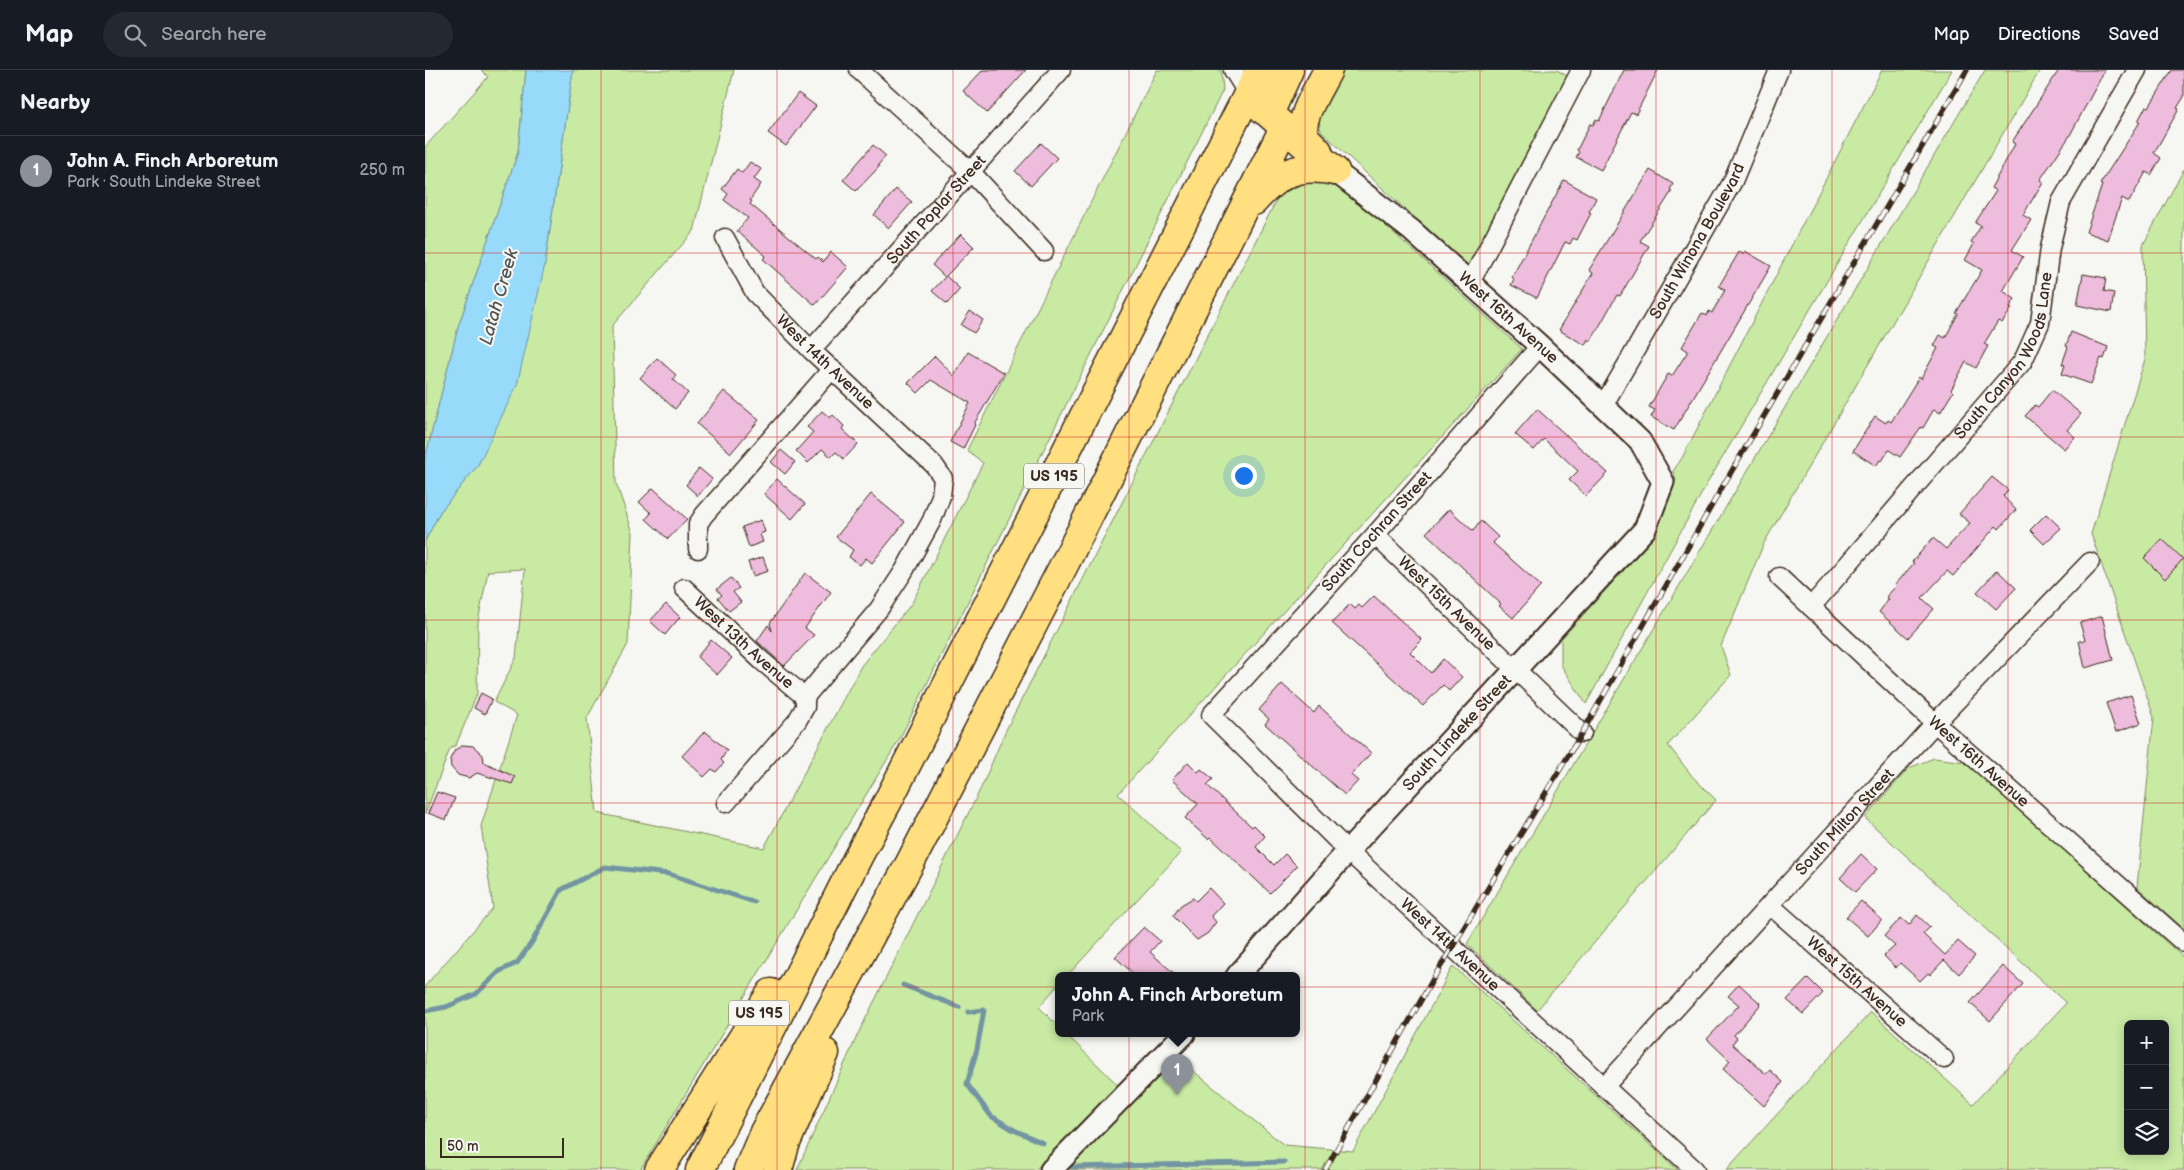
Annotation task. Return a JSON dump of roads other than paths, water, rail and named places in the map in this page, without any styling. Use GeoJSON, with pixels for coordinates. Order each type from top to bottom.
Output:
{"type":"FeatureCollection","features":[{"type":"Feature","properties":{"kind":"highway","name":"US 195"},"geometry":{"type":"LineString","coordinates":[[700,1170],[1260,70]]}},
{"type":"Feature","properties":{"kind":"highway"},"geometry":{"type":"LineString","coordinates":[[1277,121],[1289,70]]}},
{"type":"Feature","properties":{"kind":"highway","name":"US 195"},"geometry":{"type":"LineString","coordinates":[[748,1170],[764,1132],[910,863],[1067,559],[1239,217],[1277,121],[1313,70]]}},
{"type":"Feature","properties":{"kind":"highway"},"geometry":{"type":"LineString","coordinates":[[1328,70],[1307,110],[1303,124],[1305,136],[1335,171]]}},
{"type":"Feature","properties":{"kind":"highway"},"geometry":{"type":"LineString","coordinates":[[1248,94],[1335,171]]}},
{"type":"Feature","properties":{"kind":"highway"},"geometry":{"type":"LineString","coordinates":[[1239,217],[1277,178],[1301,168],[1319,167],[1335,171]]}},
{"type":"Feature","properties":{"kind":"highway","name":"US 195"},"geometry":{"type":"LineString","coordinates":[[659,1170],[858,857]]}},
{"type":"Feature","properties":{"kind":"highway"},"geometry":{"type":"LineString","coordinates":[[778,1170],[785,1145],[910,863]]}},
{"type":"Feature","properties":{"kind":"street"},"geometry":{"type":"LineString","coordinates":[[859,70],[971,172],[1044,251]]}},
{"type":"Feature","properties":{"kind":"street","name":"South Poplar Street"},"geometry":{"type":"LineString","coordinates":[[811,350],[1061,70]]}},
{"type":"Feature","properties":{"kind":"street"},"geometry":{"type":"LineString","coordinates":[[1233,70],[1248,94]]}},
{"type":"Feature","properties":{"kind":"street"},"geometry":{"type":"LineString","coordinates":[[1470,283],[1581,70]]}},
{"type":"Feature","properties":{"kind":"street","name":"South Winona Boulevard"},"geometry":{"type":"LineString","coordinates":[[1603,406],[1733,181],[1779,70]]}},
{"type":"Feature","properties":{"kind":"street","name":"South Canyon Woods Lane"},"geometry":{"type":"LineString","coordinates":[[1811,607],[2023,362],[2040,323],[2050,248],[2061,202],[2137,70]]}},
{"type":"Feature","properties":{"kind":"street","name":"West 16th Avenue"},"geometry":{"type":"LineString","coordinates":[[1335,171],[1411,230],[1540,346],[1640,441],[1663,482]]}},
{"type":"Feature","properties":{"kind":"street","name":"West 14th Avenue"},"geometry":{"type":"LineString","coordinates":[[725,238],[755,293],[811,350],[935,464],[942,474],[943,489],[938,506],[904,571],[879,609],[805,697]]}},
{"type":"Feature","properties":{"kind":"street","name":"South Cochran Street"},"geometry":{"type":"LineString","coordinates":[[1211,715],[1375,535],[1540,346]]}},
{"type":"Feature","properties":{"kind":"street"},"geometry":{"type":"LineString","coordinates":[[698,549],[699,524],[704,515],[832,369]]}},
{"type":"Feature","properties":{"kind":"street","name":"South Lindeke Street"},"geometry":{"type":"LineString","coordinates":[[1241,972],[1347,851],[1645,529],[1663,482]]}},
{"type":"Feature","properties":{"kind":"street","name":"West 15th Avenue"},"geometry":{"type":"LineString","coordinates":[[1375,535],[1582,733]]}},
{"type":"Feature","properties":{"kind":"street","name":"South Milton Street"},"geometry":{"type":"LineString","coordinates":[[1604,1087],[1935,723],[2090,562]]}},
{"type":"Feature","properties":{"kind":"street","name":"West 16th Avenue"},"geometry":{"type":"LineString","coordinates":[[1779,576],[1935,723],[2184,943]]}},
{"type":"Feature","properties":{"kind":"street","name":"West 13th Avenue"},"geometry":{"type":"LineString","coordinates":[[684,588],[762,661],[805,697]]}},
{"type":"Feature","properties":{"kind":"street"},"geometry":{"type":"LineString","coordinates":[[726,803],[797,721],[805,707],[805,697]]}},
{"type":"Feature","properties":{"kind":"street","name":"West 14th Avenue"},"geometry":{"type":"LineString","coordinates":[[1211,715],[1347,851],[1415,911],[1695,1170]]}},
{"type":"Feature","properties":{"kind":"street","name":"West 15th Avenue"},"geometry":{"type":"LineString","coordinates":[[1769,905],[1944,1059]]}},
{"type":"Feature","properties":{"kind":"street"},"geometry":{"type":"LineString","coordinates":[[1051,1170],[1181,1037]]}},
{"type":"Feature","properties":{"kind":"water","name":"Latah Creek"},"geometry":{"type":"Polygon","coordinates":[[[526,70],[573,70],[545,264],[517,385],[478,465],[440,512],[425,541],[425,459],[458,327],[518,152],[526,70]]]}},
{"type":"Feature","properties":{"kind":"waterway"},"geometry":{"type":"LineString","coordinates":[[425,1011],[446,1007],[476,994],[500,971],[517,963],[532,942],[561,890],[605,867],[669,874],[754,902]]}},
{"type":"Feature","properties":{"kind":"waterway"},"geometry":{"type":"LineString","coordinates":[[903,985],[959,1007]]}},
{"type":"Feature","properties":{"kind":"waterway"},"geometry":{"type":"LineString","coordinates":[[968,1012],[984,1010],[977,1049],[967,1084],[991,1116],[1014,1130],[1043,1143]]}},
{"type":"Feature","properties":{"kind":"waterway"},"geometry":{"type":"LineString","coordinates":[[1072,1167],[1284,1162]]}},
{"type":"Feature","properties":{"kind":"railway"},"geometry":{"type":"LineString","coordinates":[[1325,1170],[1433,979],[1582,733],[1720,491],[1967,70]]}},
{"type":"Feature","properties":{"kind":"place","name":"John A. Finch Arboretum"},"geometry":{"type":"Point","coordinates":[1177,1095]}}]}
